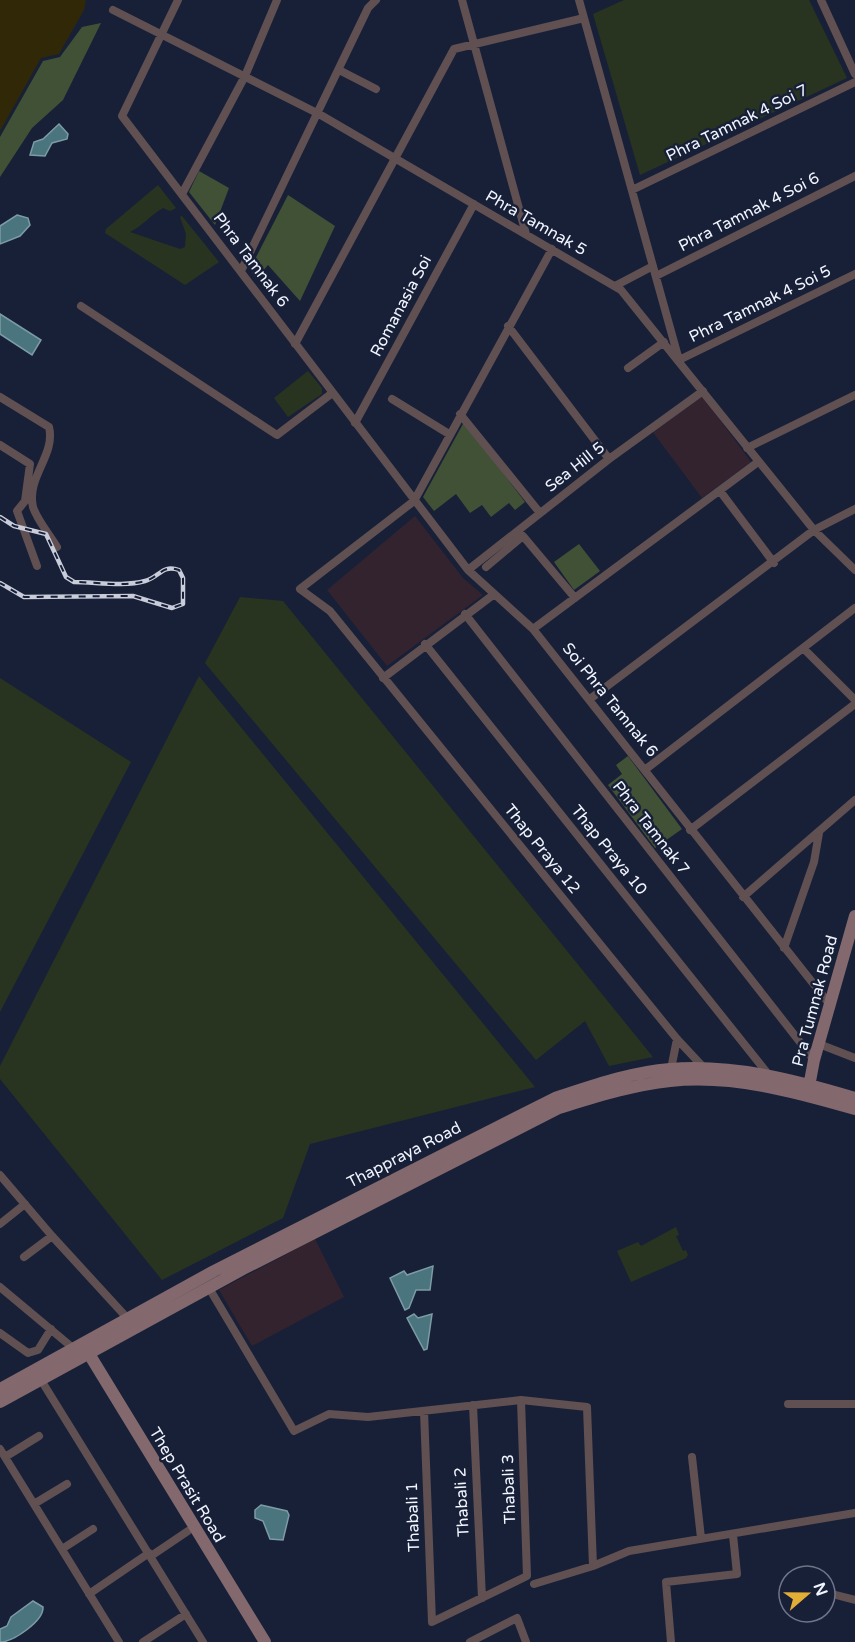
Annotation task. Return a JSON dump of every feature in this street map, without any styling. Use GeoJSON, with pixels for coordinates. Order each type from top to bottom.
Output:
{"type":"FeatureCollection","features":[{"type":"Feature","properties":{"kind":"main road","name":"Pra Tumnak Road"},"geometry":{"type":"LineString","coordinates":[[808,1090],[814,1060],[855,916]]}},
{"type":"Feature","properties":{"kind":"main road","name":"Thappraya Road"},"geometry":{"type":"LineString","coordinates":[[0,1389],[209,1288],[555,1098],[611,1086],[671,1069],[705,1069],[855,1098]]}},
{"type":"Feature","properties":{"kind":"main road","name":"Thappraya Road"},"geometry":{"type":"LineString","coordinates":[[611,1086],[752,1078],[768,1074],[855,1108]]}},
{"type":"Feature","properties":{"kind":"main road","name":"Thappraya Road"},"geometry":{"type":"LineString","coordinates":[[0,1402],[41,1380],[81,1350],[214,1271],[453,1154]]}},
{"type":"Feature","properties":{"kind":"main road","name":"Thep Prasit Road"},"geometry":{"type":"LineString","coordinates":[[81,1350],[188,1531],[258,1642]]}},
{"type":"Feature","properties":{"kind":"main road","name":"Thep Prasit Road"},"geometry":{"type":"LineString","coordinates":[[81,1350],[265,1642]]}},
{"type":"Feature","properties":{"kind":"street"},"geometry":{"type":"LineString","coordinates":[[162,34],[178,0]]}},
{"type":"Feature","properties":{"kind":"street"},"geometry":{"type":"LineString","coordinates":[[182,194],[245,76],[277,0]]}},
{"type":"Feature","properties":{"kind":"street"},"geometry":{"type":"LineString","coordinates":[[241,271],[319,114],[368,8],[376,0]]}},
{"type":"Feature","properties":{"kind":"street"},"geometry":{"type":"LineString","coordinates":[[462,0],[526,234]]}},
{"type":"Feature","properties":{"kind":"street"},"geometry":{"type":"LineString","coordinates":[[579,0],[679,360]]}},
{"type":"Feature","properties":{"kind":"street"},"geometry":{"type":"LineString","coordinates":[[821,0],[855,74]]}},
{"type":"Feature","properties":{"kind":"street","name":"Phra Tamnak 5"},"geometry":{"type":"LineString","coordinates":[[113,10],[319,114],[621,290],[814,530],[855,570]]}},
{"type":"Feature","properties":{"kind":"street"},"geometry":{"type":"LineString","coordinates":[[295,344],[451,53],[459,46],[473,42],[584,18]]}},
{"type":"Feature","properties":{"kind":"street","name":"Phra Tamnak 6"},"geometry":{"type":"LineString","coordinates":[[162,34],[122,116],[355,423]]}},
{"type":"Feature","properties":{"kind":"street"},"geometry":{"type":"LineString","coordinates":[[339,70],[376,89]]}},
{"type":"Feature","properties":{"kind":"street","name":"Phra Tamnak 4 Soi 7"},"geometry":{"type":"LineString","coordinates":[[632,190],[855,82]]}},
{"type":"Feature","properties":{"kind":"street","name":"Phra Tamnak 4 Soi 6"},"geometry":{"type":"LineString","coordinates":[[656,276],[855,176]]}},
{"type":"Feature","properties":{"kind":"street","name":"Romanasia Soi"},"geometry":{"type":"LineString","coordinates":[[355,423],[474,204]]}},
{"type":"Feature","properties":{"kind":"street"},"geometry":{"type":"LineString","coordinates":[[414,501],[552,249]]}},
{"type":"Feature","properties":{"kind":"street"},"geometry":{"type":"LineString","coordinates":[[615,286],[653,266]]}},
{"type":"Feature","properties":{"kind":"street","name":"Phra Tamnak 4 Soi 5"},"geometry":{"type":"LineString","coordinates":[[679,360],[855,274]]}},
{"type":"Feature","properties":{"kind":"street"},"geometry":{"type":"LineString","coordinates":[[81,306],[277,435],[331,394]]}},
{"type":"Feature","properties":{"kind":"street"},"geometry":{"type":"LineString","coordinates":[[508,326],[609,459]]}},
{"type":"Feature","properties":{"kind":"street"},"geometry":{"type":"LineString","coordinates":[[628,368],[664,342]]}},
{"type":"Feature","properties":{"kind":"street","name":"Sea Hill 5"},"geometry":{"type":"LineString","coordinates":[[468,570],[609,459],[703,391]]}},
{"type":"Feature","properties":{"kind":"street"},"geometry":{"type":"LineString","coordinates":[[747,448],[855,395]]}},
{"type":"Feature","properties":{"kind":"street"},"geometry":{"type":"LineString","coordinates":[[0,397],[49,427],[51,436],[48,449],[32,483],[33,508],[57,547]]}},
{"type":"Feature","properties":{"kind":"street"},"geometry":{"type":"LineString","coordinates":[[392,399],[449,434]]}},
{"type":"Feature","properties":{"kind":"street"},"geometry":{"type":"LineString","coordinates":[[460,414],[540,513]]}},
{"type":"Feature","properties":{"kind":"street","name":"Soi Phra Tamnak 6"},"geometry":{"type":"LineString","coordinates":[[355,423],[468,570],[533,629],[646,769],[690,830],[831,1006]]}},
{"type":"Feature","properties":{"kind":"street"},"geometry":{"type":"LineString","coordinates":[[0,445],[30,464],[25,501],[17,511],[37,567]]}},
{"type":"Feature","properties":{"kind":"street"},"geometry":{"type":"LineString","coordinates":[[533,629],[758,462]]}},
{"type":"Feature","properties":{"kind":"street"},"geometry":{"type":"LineString","coordinates":[[720,491],[774,563]]}},
{"type":"Feature","properties":{"kind":"street","name":"Thap Praya 12"},"geometry":{"type":"LineString","coordinates":[[414,501],[300,589],[330,611],[677,1039],[705,1069]]}},
{"type":"Feature","properties":{"kind":"street"},"geometry":{"type":"LineString","coordinates":[[590,699],[774,563],[814,530],[855,509]]}},
{"type":"Feature","properties":{"kind":"street"},"geometry":{"type":"LineString","coordinates":[[486,567],[523,536],[574,598]]}},
{"type":"Feature","properties":{"kind":"street"},"geometry":{"type":"LineString","coordinates":[[383,678],[425,644],[493,595]]}},
{"type":"Feature","properties":{"kind":"street"},"geometry":{"type":"LineString","coordinates":[[646,769],[855,608]]}},
{"type":"Feature","properties":{"kind":"street","name":"Phra Tamnak 7"},"geometry":{"type":"LineString","coordinates":[[465,614],[814,1060]]}},
{"type":"Feature","properties":{"kind":"street","name":"Thap Praya 10"},"geometry":{"type":"LineString","coordinates":[[425,644],[768,1074]]}},
{"type":"Feature","properties":{"kind":"street"},"geometry":{"type":"LineString","coordinates":[[690,830],[855,702],[804,649]]}},
{"type":"Feature","properties":{"kind":"street"},"geometry":{"type":"LineString","coordinates":[[743,897],[855,800]]}},
{"type":"Feature","properties":{"kind":"street"},"geometry":{"type":"LineString","coordinates":[[784,948],[814,862],[819,833]]}},
{"type":"Feature","properties":{"kind":"street"},"geometry":{"type":"LineString","coordinates":[[671,1069],[677,1039]]}},
{"type":"Feature","properties":{"kind":"street"},"geometry":{"type":"LineString","coordinates":[[819,1044],[855,1058]]}},
{"type":"Feature","properties":{"kind":"street"},"geometry":{"type":"LineString","coordinates":[[0,1175],[129,1320]]}},
{"type":"Feature","properties":{"kind":"street"},"geometry":{"type":"LineString","coordinates":[[0,1224],[25,1204]]}},
{"type":"Feature","properties":{"kind":"street"},"geometry":{"type":"LineString","coordinates":[[24,1257],[52,1236]]}},
{"type":"Feature","properties":{"kind":"street"},"geometry":{"type":"LineString","coordinates":[[0,1287],[51,1329],[81,1350]]}},
{"type":"Feature","properties":{"kind":"street"},"geometry":{"type":"LineString","coordinates":[[209,1288],[294,1431],[329,1414],[368,1417],[521,1400],[587,1407],[593,1566]]}},
{"type":"Feature","properties":{"kind":"street"},"geometry":{"type":"LineString","coordinates":[[0,1333],[28,1353],[38,1350],[51,1329]]}},
{"type":"Feature","properties":{"kind":"street"},"geometry":{"type":"LineString","coordinates":[[41,1380],[203,1642]]}},
{"type":"Feature","properties":{"kind":"street","name":"Thabali 3"},"geometry":{"type":"LineString","coordinates":[[482,1598],[527,1576],[521,1400]]}},
{"type":"Feature","properties":{"kind":"street"},"geometry":{"type":"LineString","coordinates":[[788,1404],[855,1404]]}},
{"type":"Feature","properties":{"kind":"street","name":"Thabali 2"},"geometry":{"type":"LineString","coordinates":[[473,1405],[482,1598]]}},
{"type":"Feature","properties":{"kind":"street","name":"Thabali 1"},"geometry":{"type":"LineString","coordinates":[[424,1411],[432,1622],[482,1598]]}},
{"type":"Feature","properties":{"kind":"street"},"geometry":{"type":"LineString","coordinates":[[39,1436],[2,1453],[119,1642]]}},
{"type":"Feature","properties":{"kind":"street"},"geometry":{"type":"LineString","coordinates":[[692,1457],[701,1539]]}},
{"type":"Feature","properties":{"kind":"street"},"geometry":{"type":"LineString","coordinates":[[34,1504],[67,1484]]}},
{"type":"Feature","properties":{"kind":"street"},"geometry":{"type":"LineString","coordinates":[[534,1584],[593,1566],[629,1551],[855,1513]]}},
{"type":"Feature","properties":{"kind":"street"},"geometry":{"type":"LineString","coordinates":[[62,1550],[93,1529]]}},
{"type":"Feature","properties":{"kind":"street"},"geometry":{"type":"LineString","coordinates":[[89,1594],[188,1531]]}},
{"type":"Feature","properties":{"kind":"street"},"geometry":{"type":"LineString","coordinates":[[671,1642],[666,1582],[737,1574],[733,1535]]}},
{"type":"Feature","properties":{"kind":"street"},"geometry":{"type":"LineString","coordinates":[[837,1595],[855,1600]]}},
{"type":"Feature","properties":{"kind":"street"},"geometry":{"type":"LineString","coordinates":[[143,1642],[186,1614]]}},
{"type":"Feature","properties":{"kind":"street"},"geometry":{"type":"LineString","coordinates":[[470,1642],[517,1618],[526,1642]]}},
{"type":"Feature","properties":{"kind":"shaded area"},"geometry":{"type":"Polygon","coordinates":[[[624,0],[809,0],[847,78],[640,175],[593,14],[624,0]]]}},
{"type":"Feature","properties":{"kind":"shaded area"},"geometry":{"type":"Polygon","coordinates":[[[101,23],[63,100],[32,128],[0,177],[0,137],[43,61],[60,57],[82,27],[101,23]]]}},
{"type":"Feature","properties":{"kind":"shaded area"},"geometry":{"type":"Polygon","coordinates":[[[59,124],[68,134],[67,139],[52,143],[45,156],[30,155],[34,142],[43,139],[59,124]]]}},
{"type":"Feature","properties":{"kind":"shaded area"},"geometry":{"type":"Polygon","coordinates":[[[199,171],[229,188],[215,225],[189,192],[199,171]]]}},
{"type":"Feature","properties":{"kind":"shaded area"},"geometry":{"type":"Polygon","coordinates":[[[158,185],[176,208],[170,211],[163,208],[130,232],[180,249],[185,247],[186,234],[180,217],[182,216],[219,262],[185,285],[105,233],[106,229],[158,185]]]}},
{"type":"Feature","properties":{"kind":"shaded area"},"geometry":{"type":"Polygon","coordinates":[[[288,195],[335,226],[300,301],[268,265],[256,279],[250,269],[288,195]]]}},
{"type":"Feature","properties":{"kind":"shaded area"},"geometry":{"type":"Polygon","coordinates":[[[17,215],[28,218],[30,225],[20,236],[0,244],[0,226],[17,215]]]}},
{"type":"Feature","properties":{"kind":"shaded area"},"geometry":{"type":"Polygon","coordinates":[[[0,314],[41,340],[32,355],[0,334],[0,314]]]}},
{"type":"Feature","properties":{"kind":"shaded area"},"geometry":{"type":"Polygon","coordinates":[[[308,371],[322,388],[322,394],[288,417],[274,398],[308,371]]]}},
{"type":"Feature","properties":{"kind":"shaded area"},"geometry":{"type":"Polygon","coordinates":[[[701,394],[751,462],[702,498],[652,431],[701,394]]]}},
{"type":"Feature","properties":{"kind":"shaded area"},"geometry":{"type":"Polygon","coordinates":[[[464,422],[525,502],[515,510],[509,503],[491,517],[482,505],[470,513],[456,494],[434,511],[423,497],[464,422]]]}},
{"type":"Feature","properties":{"kind":"shaded area"},"geometry":{"type":"Polygon","coordinates":[[[415,516],[463,578],[483,595],[387,666],[327,590],[415,516]]]}},
{"type":"Feature","properties":{"kind":"shaded area"},"geometry":{"type":"Polygon","coordinates":[[[579,544],[600,571],[574,590],[554,562],[579,544]]]}},
{"type":"Feature","properties":{"kind":"shaded area"},"geometry":{"type":"Polygon","coordinates":[[[240,597],[283,601],[653,1057],[609,1066],[585,1021],[536,1060],[205,663],[240,597]]]}},
{"type":"Feature","properties":{"kind":"shaded area"},"geometry":{"type":"Polygon","coordinates":[[[199,676],[535,1087],[310,1144],[283,1218],[162,1280],[0,1079],[0,1066],[199,676]]]}},
{"type":"Feature","properties":{"kind":"shaded area"},"geometry":{"type":"Polygon","coordinates":[[[0,678],[131,762],[0,1012],[0,678]]]}},
{"type":"Feature","properties":{"kind":"shaded area"},"geometry":{"type":"Polygon","coordinates":[[[628,756],[682,829],[655,848],[608,785],[622,774],[616,765],[628,756]]]}},
{"type":"Feature","properties":{"kind":"shaded area"},"geometry":{"type":"Polygon","coordinates":[[[676,1227],[679,1235],[676,1236],[683,1251],[686,1250],[688,1255],[686,1258],[631,1282],[617,1251],[638,1242],[641,1246],[676,1227]]]}},
{"type":"Feature","properties":{"kind":"shaded area"},"geometry":{"type":"Polygon","coordinates":[[[315,1239],[344,1297],[252,1346],[219,1290],[315,1239]]]}},
{"type":"Feature","properties":{"kind":"shaded area"},"geometry":{"type":"Polygon","coordinates":[[[433,1266],[430,1290],[416,1290],[409,1308],[405,1310],[390,1278],[404,1271],[407,1275],[433,1266]]]}},
{"type":"Feature","properties":{"kind":"shaded area"},"geometry":{"type":"Polygon","coordinates":[[[414,1314],[418,1318],[432,1314],[427,1349],[424,1350],[407,1318],[414,1314]]]}},
{"type":"Feature","properties":{"kind":"shaded area"},"geometry":{"type":"Polygon","coordinates":[[[261,1505],[287,1511],[289,1515],[283,1540],[270,1539],[263,1521],[255,1518],[255,1510],[261,1505]]]}},
{"type":"Feature","properties":{"kind":"shaded area"},"geometry":{"type":"Polygon","coordinates":[[[33,1601],[43,1607],[39,1618],[20,1635],[0,1642],[0,1629],[7,1626],[11,1617],[33,1601]]]}},
{"type":"Feature","properties":{"kind":"sand"},"geometry":{"type":"Polygon","coordinates":[[[0,0],[86,0],[84,10],[59,54],[41,58],[0,131],[0,0]]]}},
{"type":"Feature","properties":{"kind":"railway"},"geometry":{"type":"LineString","coordinates":[[0,517],[14,526],[46,534],[66,577],[74,582],[137,583],[150,579],[165,570],[179,570],[183,578],[183,604],[172,608],[133,596],[24,597],[0,583]]}}]}
